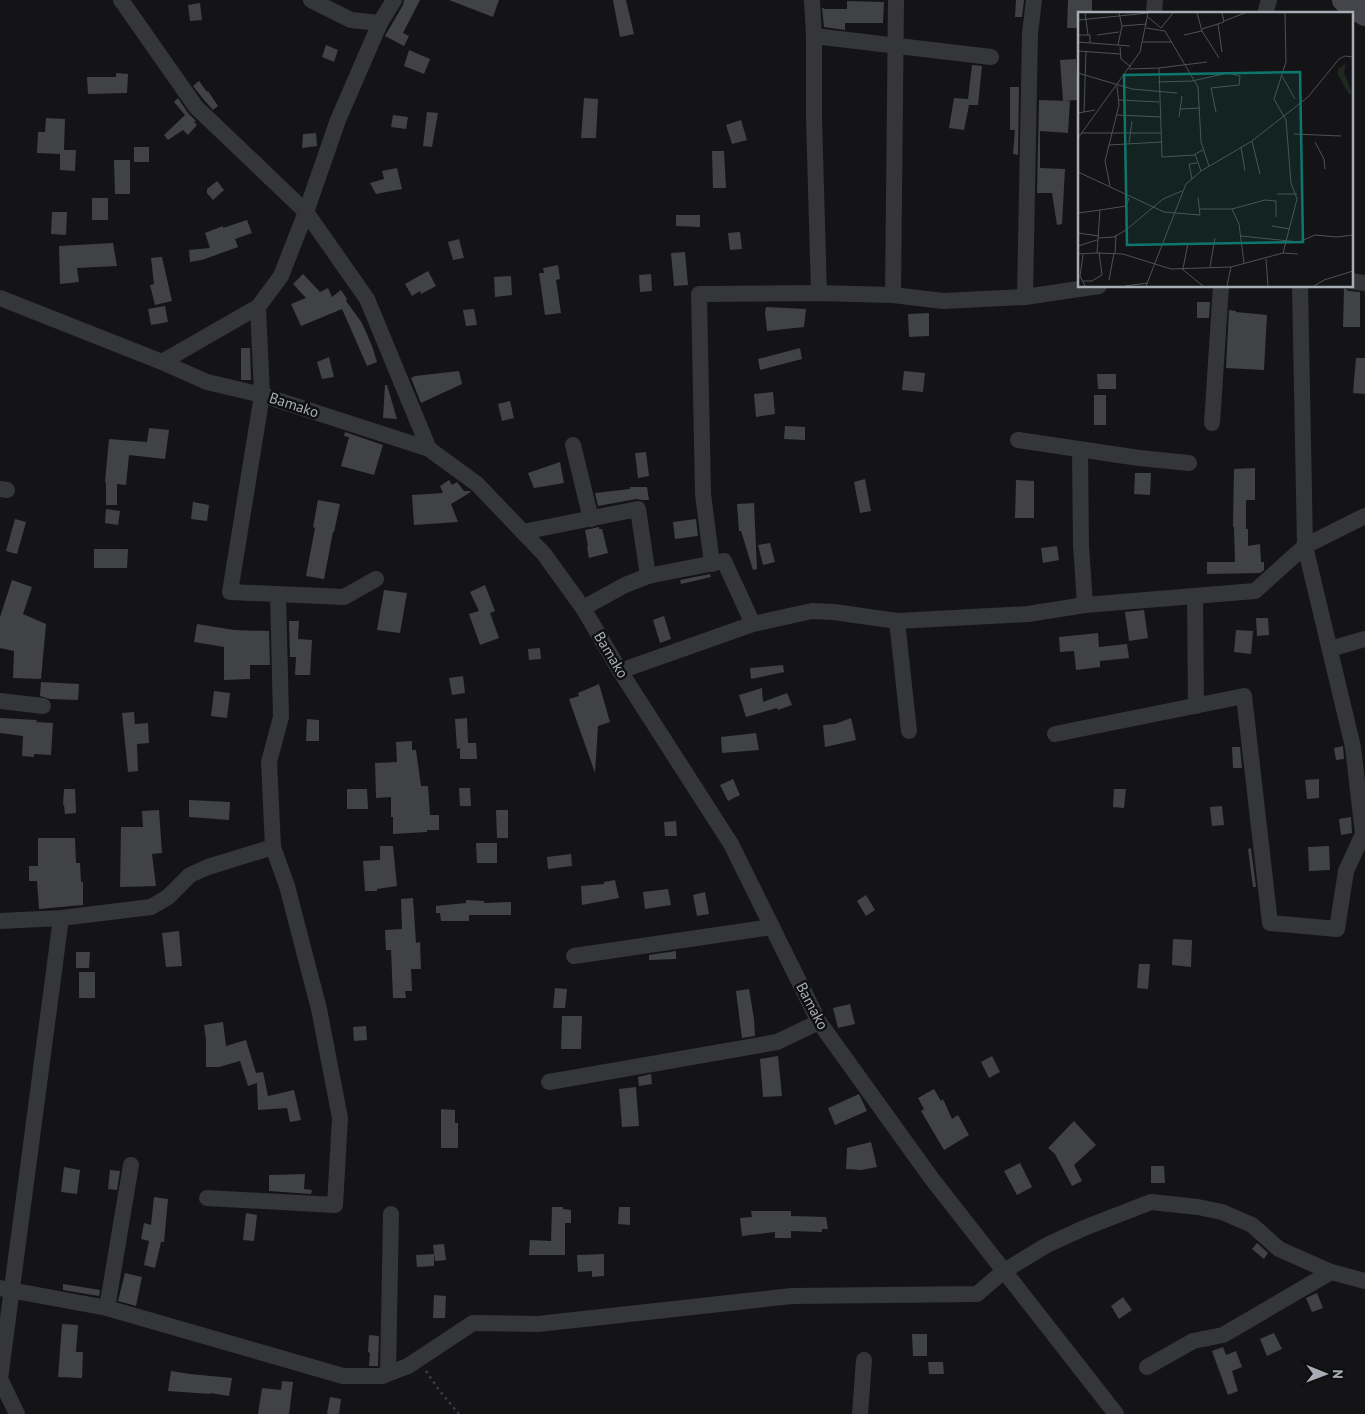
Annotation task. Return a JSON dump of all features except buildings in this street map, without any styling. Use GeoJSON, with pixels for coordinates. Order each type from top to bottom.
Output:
{"type":"FeatureCollection","features":[{"type":"Feature","properties":{"kind":"street"},"geometry":{"type":"LineString","coordinates":[[121,0],[196,106],[306,212],[366,299],[430,449]]}},
{"type":"Feature","properties":{"kind":"street"},"geometry":{"type":"LineString","coordinates":[[311,0],[351,20],[380,23]]}},
{"type":"Feature","properties":{"kind":"street"},"geometry":{"type":"LineString","coordinates":[[162,362],[258,307],[281,276],[306,212],[338,120],[380,23],[394,0]]}},
{"type":"Feature","properties":{"kind":"street"},"geometry":{"type":"LineString","coordinates":[[812,0],[819,293]]}},
{"type":"Feature","properties":{"kind":"street"},"geometry":{"type":"LineString","coordinates":[[893,295],[896,0]]}},
{"type":"Feature","properties":{"kind":"street"},"geometry":{"type":"LineString","coordinates":[[1025,297],[1030,34],[1034,0]]}},
{"type":"Feature","properties":{"kind":"street"},"geometry":{"type":"LineString","coordinates":[[1344,0],[1365,14]]}},
{"type":"Feature","properties":{"kind":"street"},"geometry":{"type":"LineString","coordinates":[[814,36],[991,58]]}},
{"type":"Feature","properties":{"kind":"street"},"geometry":{"type":"LineString","coordinates":[[1352,282],[1365,283]]}},
{"type":"Feature","properties":{"kind":"street"},"geometry":{"type":"LineString","coordinates":[[712,564],[703,494],[699,294],[819,293],[893,295],[943,301],[1025,297],[1086,288]]}},
{"type":"Feature","properties":{"kind":"street"},"geometry":{"type":"LineString","coordinates":[[1212,423],[1221,288]]}},
{"type":"Feature","properties":{"kind":"street"},"geometry":{"type":"LineString","coordinates":[[1055,734],[1244,696],[1270,923],[1338,929],[1346,871],[1364,834],[1353,747],[1305,546],[1300,288]]}},
{"type":"Feature","properties":{"kind":"street","name":"Bamako"},"geometry":{"type":"LineString","coordinates":[[0,298],[162,362],[207,382],[262,394],[430,449],[477,484],[544,554],[583,608],[620,671],[731,844],[819,1022],[932,1179],[1116,1414]]}},
{"type":"Feature","properties":{"kind":"street"},"geometry":{"type":"LineString","coordinates":[[258,307],[262,394],[230,592],[344,597],[376,580]]}},
{"type":"Feature","properties":{"kind":"street"},"geometry":{"type":"LineString","coordinates":[[1018,440],[1139,458],[1189,463]]}},
{"type":"Feature","properties":{"kind":"street"},"geometry":{"type":"LineString","coordinates":[[573,444],[591,519]]}},
{"type":"Feature","properties":{"kind":"street"},"geometry":{"type":"LineString","coordinates":[[1080,450],[1081,545],[1085,605]]}},
{"type":"Feature","properties":{"kind":"street"},"geometry":{"type":"LineString","coordinates":[[523,532],[638,509],[648,576]]}},
{"type":"Feature","properties":{"kind":"street"},"geometry":{"type":"LineString","coordinates":[[620,671],[752,624],[812,611],[834,612],[897,621],[1028,614],[1085,605],[1255,591],[1305,546],[1365,516]]}},
{"type":"Feature","properties":{"kind":"street"},"geometry":{"type":"LineString","coordinates":[[583,608],[625,585],[648,576],[724,561],[752,624]]}},
{"type":"Feature","properties":{"kind":"street"},"geometry":{"type":"LineString","coordinates":[[207,1198],[335,1205],[340,1118],[318,1010],[287,886],[273,847],[269,762],[281,717],[278,594]]}},
{"type":"Feature","properties":{"kind":"street"},"geometry":{"type":"LineString","coordinates":[[1195,596],[1196,706]]}},
{"type":"Feature","properties":{"kind":"street"},"geometry":{"type":"LineString","coordinates":[[897,621],[909,731]]}},
{"type":"Feature","properties":{"kind":"street"},"geometry":{"type":"LineString","coordinates":[[1330,649],[1365,639]]}},
{"type":"Feature","properties":{"kind":"street"},"geometry":{"type":"LineString","coordinates":[[0,701],[43,706]]}},
{"type":"Feature","properties":{"kind":"street"},"geometry":{"type":"LineString","coordinates":[[0,921],[61,918],[151,907],[168,897],[190,875],[208,866],[273,847]]}},
{"type":"Feature","properties":{"kind":"street"},"geometry":{"type":"LineString","coordinates":[[18,1414],[0,1379],[6,1289],[61,918]]}},
{"type":"Feature","properties":{"kind":"street"},"geometry":{"type":"LineString","coordinates":[[574,956],[772,927]]}},
{"type":"Feature","properties":{"kind":"street"},"geometry":{"type":"LineString","coordinates":[[549,1082],[777,1042],[819,1022]]}},
{"type":"Feature","properties":{"kind":"street"},"geometry":{"type":"LineString","coordinates":[[107,1308],[131,1165]]}},
{"type":"Feature","properties":{"kind":"street"},"geometry":{"type":"LineString","coordinates":[[6,1289],[107,1308],[343,1376],[382,1376],[408,1366],[473,1323],[538,1324],[792,1296],[978,1294],[1004,1271],[1047,1245],[1084,1228],[1151,1202],[1198,1207],[1222,1212],[1252,1225],[1280,1249],[1332,1272],[1365,1280]]}},
{"type":"Feature","properties":{"kind":"street"},"geometry":{"type":"LineString","coordinates":[[388,1374],[390,1214]]}},
{"type":"Feature","properties":{"kind":"street"},"geometry":{"type":"LineString","coordinates":[[1147,1367],[1193,1341],[1223,1335],[1332,1272]]}},
{"type":"Feature","properties":{"kind":"street"},"geometry":{"type":"LineString","coordinates":[[860,1414],[864,1360]]}},
{"type":"Feature","properties":{"kind":"path"},"geometry":{"type":"LineString","coordinates":[[419,1359],[439,1390],[459,1414]]}}]}
